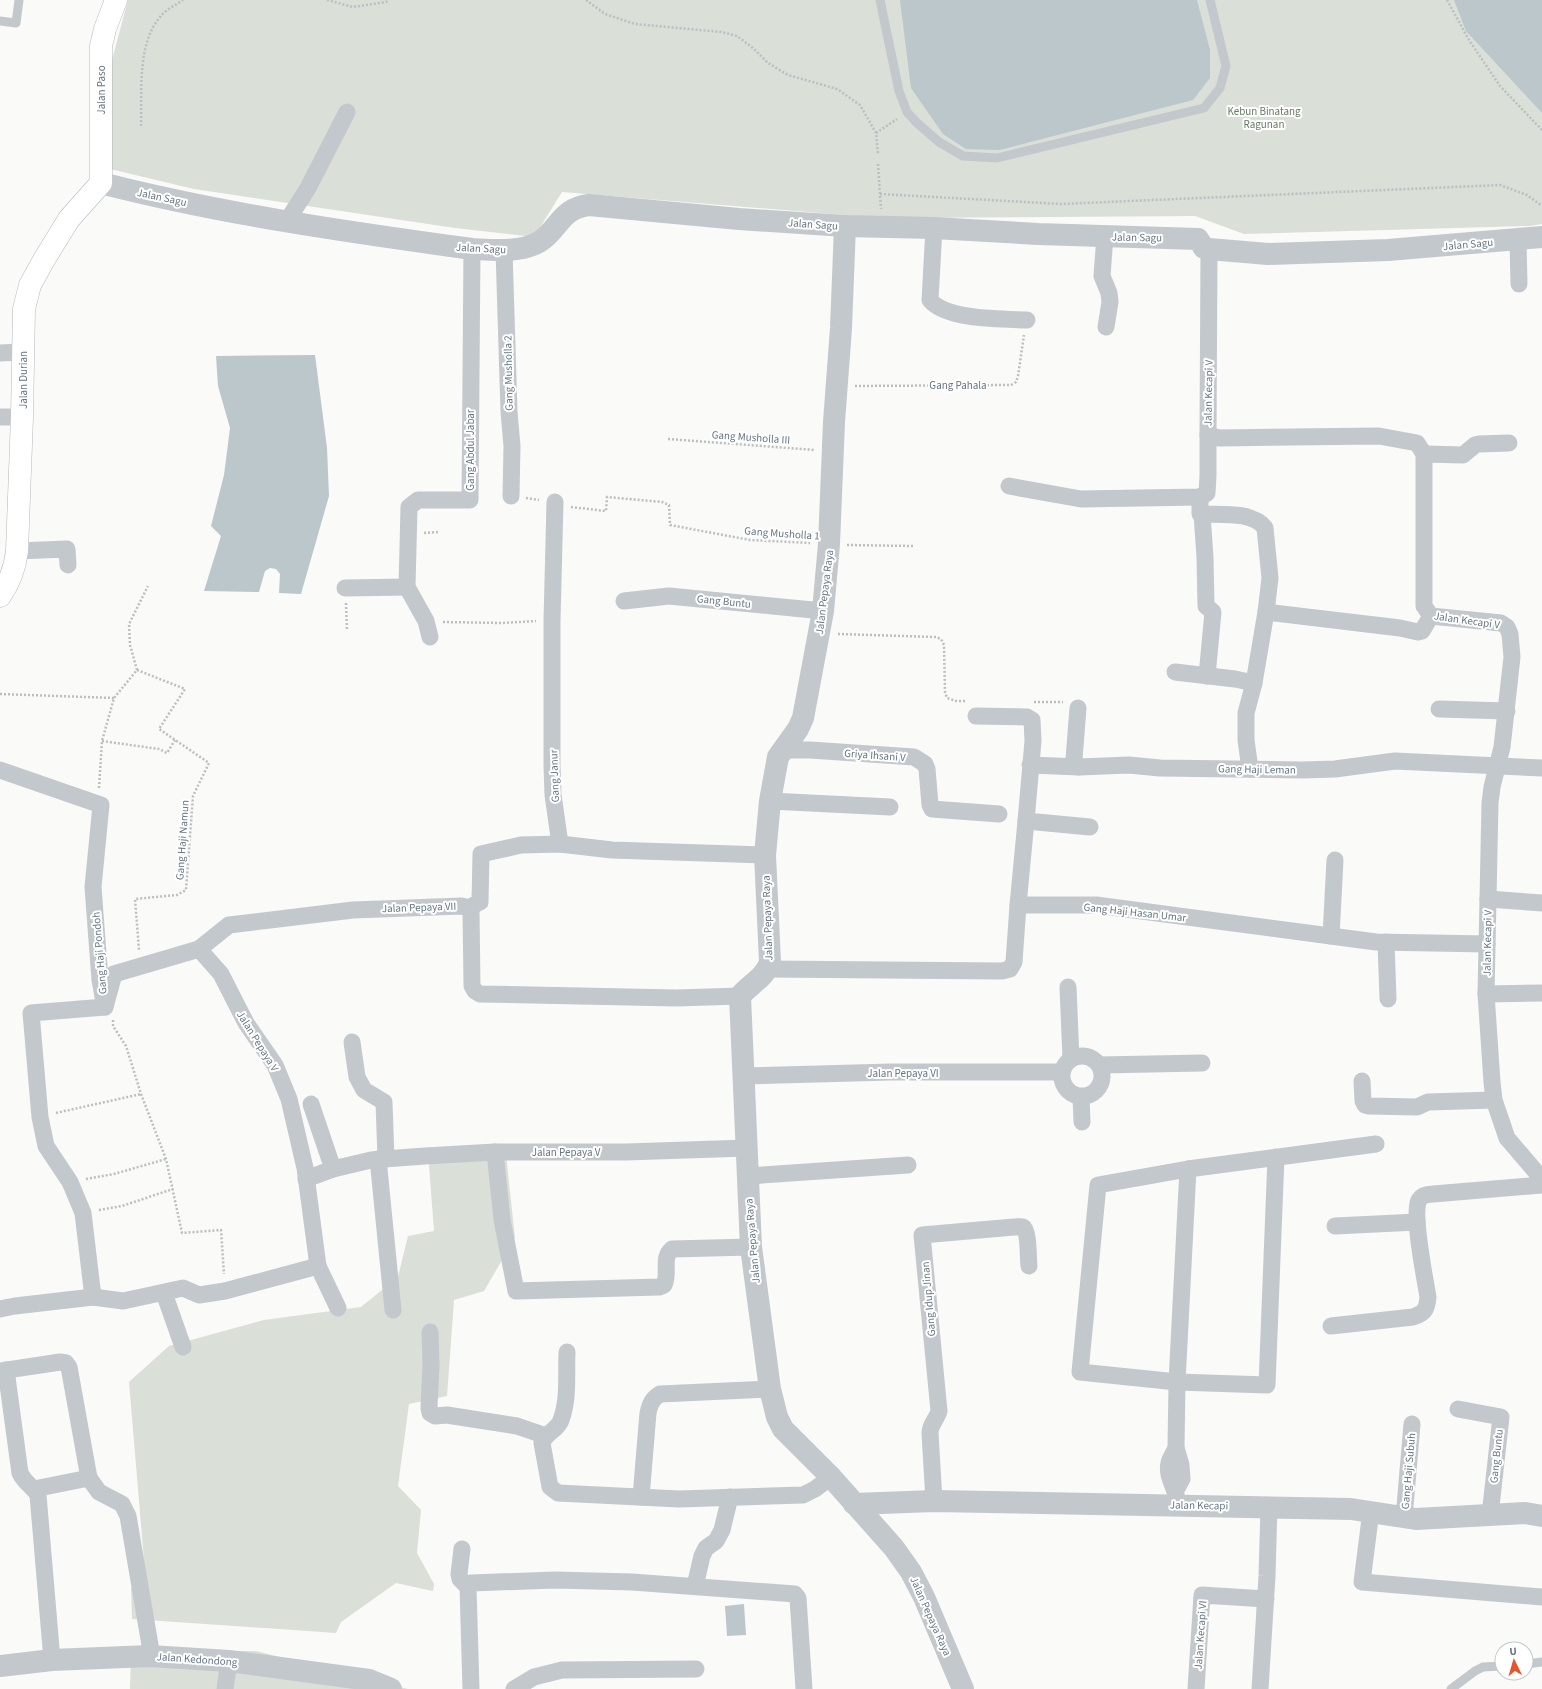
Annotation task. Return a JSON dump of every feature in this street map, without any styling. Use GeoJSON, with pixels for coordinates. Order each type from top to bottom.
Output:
{"type":"FeatureCollection","features":[{"type":"Feature","properties":{"kind":"main road","name":"Jalan Paso"},"geometry":{"type":"LineString","coordinates":[[101,183],[101,46],[105,29],[116,0]]}},
{"type":"Feature","properties":{"kind":"main road","name":"Jalan Durian"},"geometry":{"type":"LineString","coordinates":[[0,596],[6,588],[14,569],[17,551],[24,309],[30,286],[45,258],[69,219],[101,183]]}},
{"type":"Feature","properties":{"kind":"street"},"geometry":{"type":"LineString","coordinates":[[287,221],[308,188],[347,112]]}},
{"type":"Feature","properties":{"kind":"street","name":"Jalan Sagu"},"geometry":{"type":"LineString","coordinates":[[101,183],[150,196],[287,221],[472,249],[504,250],[529,246],[539,242],[546,236],[568,211],[578,206],[589,205],[739,219],[846,226],[934,228],[1198,239],[1204,248],[1268,254],[1368,251],[1542,237]]}},
{"type":"Feature","properties":{"kind":"street","name":"Jalan Pepaya Raya"},"geometry":{"type":"LineString","coordinates":[[846,226],[832,451],[829,544],[823,611],[804,718],[798,729],[782,750],[775,766],[765,855],[770,962],[768,969],[762,976],[747,987],[740,996],[751,1247],[770,1389],[777,1417],[783,1429],[831,1477],[890,1543],[911,1572],[924,1596],[963,1689]]}},
{"type":"Feature","properties":{"kind":"street"},"geometry":{"type":"LineString","coordinates":[[934,228],[930,300],[932,303],[952,313],[963,316],[1027,320]]}},
{"type":"Feature","properties":{"kind":"street"},"geometry":{"type":"LineString","coordinates":[[1105,236],[1102,276],[1109,293],[1110,302],[1106,326]]}},
{"type":"Feature","properties":{"kind":"street"},"geometry":{"type":"LineString","coordinates":[[1518,240],[1519,284]]}},
{"type":"Feature","properties":{"kind":"street","name":"Gang Abdul Jabar"},"geometry":{"type":"LineString","coordinates":[[407,587],[409,507],[418,500],[470,500],[472,249]]}},
{"type":"Feature","properties":{"kind":"street","name":"Jalan Kecapi V"},"geometry":{"type":"LineString","coordinates":[[1209,249],[1208,435],[1218,438],[1379,436],[1418,442],[1424,454],[1424,606],[1431,616],[1501,624],[1507,627],[1510,634],[1512,657],[1507,711],[1502,747],[1490,803],[1486,994],[1494,1100],[1507,1138],[1542,1179]]}},
{"type":"Feature","properties":{"kind":"street","name":"Gang Musholla 2"},"geometry":{"type":"LineString","coordinates":[[504,250],[509,412],[512,446],[511,496]]}},
{"type":"Feature","properties":{"kind":"street"},"geometry":{"type":"LineString","coordinates":[[0,353],[22,352]]}},
{"type":"Feature","properties":{"kind":"street"},"geometry":{"type":"LineString","coordinates":[[0,417],[22,417]]}},
{"type":"Feature","properties":{"kind":"street"},"geometry":{"type":"LineString","coordinates":[[1009,486],[1081,499],[1200,497],[1207,493],[1208,435]]}},
{"type":"Feature","properties":{"kind":"street"},"geometry":{"type":"LineString","coordinates":[[1424,454],[1463,455],[1475,445],[1509,443]]}},
{"type":"Feature","properties":{"kind":"street"},"geometry":{"type":"LineString","coordinates":[[1200,497],[1200,514],[1202,514],[1205,557],[1206,606],[1213,612],[1207,676]]}},
{"type":"Feature","properties":{"kind":"street","name":"Gang Janur"},"geometry":{"type":"LineString","coordinates":[[555,502],[552,621],[553,795],[560,844]]}},
{"type":"Feature","properties":{"kind":"street"},"geometry":{"type":"LineString","coordinates":[[1202,514],[1222,513],[1240,516],[1261,522],[1264,528],[1270,578],[1254,683],[1246,713],[1246,740],[1250,768]]}},
{"type":"Feature","properties":{"kind":"street"},"geometry":{"type":"LineString","coordinates":[[17,551],[67,549],[68,565]]}},
{"type":"Feature","properties":{"kind":"street"},"geometry":{"type":"LineString","coordinates":[[345,588],[407,587],[428,629]]}},
{"type":"Feature","properties":{"kind":"street","name":"Gang Buntu"},"geometry":{"type":"LineString","coordinates":[[624,602],[669,596],[823,611]]}},
{"type":"Feature","properties":{"kind":"street"},"geometry":{"type":"LineString","coordinates":[[1266,612],[1400,628],[1418,632],[1422,631],[1431,616]]}},
{"type":"Feature","properties":{"kind":"street"},"geometry":{"type":"LineString","coordinates":[[1175,672],[1235,679],[1254,683]]}},
{"type":"Feature","properties":{"kind":"street"},"geometry":{"type":"LineString","coordinates":[[1078,708],[1074,764],[1079,767]]}},
{"type":"Feature","properties":{"kind":"street"},"geometry":{"type":"LineString","coordinates":[[768,969],[1002,971],[1010,969],[1014,962],[1033,728],[1030,719],[1027,717],[974,709]]}},
{"type":"Feature","properties":{"kind":"street"},"geometry":{"type":"LineString","coordinates":[[1439,709],[1507,711]]}},
{"type":"Feature","properties":{"kind":"street","name":"Griya Ihsani V"},"geometry":{"type":"LineString","coordinates":[[782,750],[810,750],[914,758],[924,764],[927,769],[930,805],[932,809],[999,814]]}},
{"type":"Feature","properties":{"kind":"street","name":"Gang Haji Leman"},"geometry":{"type":"LineString","coordinates":[[1030,765],[1079,767],[1129,765],[1160,768],[1319,770],[1395,761],[1542,768]]}},
{"type":"Feature","properties":{"kind":"street","name":"Gang Haji Pondoh"},"geometry":{"type":"LineString","coordinates":[[0,770],[101,805],[93,887],[100,980],[109,1013],[31,1013],[40,1117],[46,1146],[70,1182],[83,1213],[93,1297]]}},
{"type":"Feature","properties":{"kind":"street"},"geometry":{"type":"LineString","coordinates":[[23,778],[50,780]]}},
{"type":"Feature","properties":{"kind":"street"},"geometry":{"type":"LineString","coordinates":[[770,801],[890,807]]}},
{"type":"Feature","properties":{"kind":"street"},"geometry":{"type":"LineString","coordinates":[[1026,821],[1090,827]]}},
{"type":"Feature","properties":{"kind":"street"},"geometry":{"type":"LineString","coordinates":[[468,908],[480,902],[481,854],[520,845],[560,844],[612,850],[765,855]]}},
{"type":"Feature","properties":{"kind":"street"},"geometry":{"type":"LineString","coordinates":[[1331,936],[1335,860]]}},
{"type":"Feature","properties":{"kind":"street"},"geometry":{"type":"LineString","coordinates":[[1488,899],[1542,903]]}},
{"type":"Feature","properties":{"kind":"street","name":"Gang Haji Hasan Umar"},"geometry":{"type":"LineString","coordinates":[[1018,905],[1096,905],[1386,942],[1487,944]]}},
{"type":"Feature","properties":{"kind":"street","name":"Jalan Pepaya VII"},"geometry":{"type":"LineString","coordinates":[[109,1013],[114,974],[198,949],[229,925],[353,910],[462,906],[468,908],[470,911],[472,986],[475,991],[480,994],[676,998],[740,996]]}},
{"type":"Feature","properties":{"kind":"street"},"geometry":{"type":"LineString","coordinates":[[1386,942],[1388,999]]}},
{"type":"Feature","properties":{"kind":"street","name":"Jalan Pepaya V"},"geometry":{"type":"LineString","coordinates":[[198,949],[221,974],[246,1024],[275,1065],[289,1099],[306,1179],[333,1169],[382,1159],[495,1152],[626,1152],[747,1148]]}},
{"type":"Feature","properties":{"kind":"street"},"geometry":{"type":"LineString","coordinates":[[1068,987],[1066,1066],[1063,1084],[1070,1093],[1081,1097],[1096,1092],[1103,1080],[1100,1065]]}},
{"type":"Feature","properties":{"kind":"street"},"geometry":{"type":"LineString","coordinates":[[1486,994],[1542,993]]}},
{"type":"Feature","properties":{"kind":"street"},"geometry":{"type":"LineString","coordinates":[[352,1042],[357,1077],[364,1090],[384,1102],[382,1159],[393,1310]]}},
{"type":"Feature","properties":{"kind":"street","name":"Jalan Pepaya VI"},"geometry":{"type":"LineString","coordinates":[[744,1076],[1066,1066],[1079,1056],[1087,1056],[1100,1065],[1202,1063]]}},
{"type":"Feature","properties":{"kind":"street"},"geometry":{"type":"LineString","coordinates":[[1362,1081],[1363,1101],[1365,1105],[1369,1106],[1417,1107],[1428,1102],[1494,1100]]}},
{"type":"Feature","properties":{"kind":"street"},"geometry":{"type":"LineString","coordinates":[[1081,1097],[1082,1122]]}},
{"type":"Feature","properties":{"kind":"street"},"geometry":{"type":"LineString","coordinates":[[311,1104],[333,1169]]}},
{"type":"Feature","properties":{"kind":"street"},"geometry":{"type":"LineString","coordinates":[[1276,1157],[1267,1385],[1177,1382],[1080,1372],[1098,1186],[1188,1169],[1276,1157],[1376,1144]]}},
{"type":"Feature","properties":{"kind":"street"},"geometry":{"type":"LineString","coordinates":[[495,1152],[502,1220],[516,1290],[659,1287],[664,1285],[667,1280],[666,1256],[672,1248],[751,1247]]}},
{"type":"Feature","properties":{"kind":"street"},"geometry":{"type":"LineString","coordinates":[[748,1176],[908,1165]]}},
{"type":"Feature","properties":{"kind":"street"},"geometry":{"type":"LineString","coordinates":[[1176,1497],[1182,1479],[1181,1465],[1176,1448],[1177,1382],[1188,1169]]}},
{"type":"Feature","properties":{"kind":"street"},"geometry":{"type":"LineString","coordinates":[[306,1179],[318,1266],[338,1308]]}},
{"type":"Feature","properties":{"kind":"street"},"geometry":{"type":"LineString","coordinates":[[1331,1326],[1413,1317],[1422,1314],[1427,1307],[1428,1297],[1417,1222],[1418,1201],[1422,1197],[1427,1194],[1542,1185]]}},
{"type":"Feature","properties":{"kind":"street"},"geometry":{"type":"LineString","coordinates":[[1335,1226],[1417,1222]]}},
{"type":"Feature","properties":{"kind":"street","name":"Gang Idup Jinan"},"geometry":{"type":"LineString","coordinates":[[934,1502],[930,1427],[938,1416],[939,1411],[922,1235],[1024,1227],[1026,1229],[1029,1266]]}},
{"type":"Feature","properties":{"kind":"street"},"geometry":{"type":"LineString","coordinates":[[0,1309],[93,1297],[123,1301],[183,1288],[199,1295],[225,1291],[318,1266]]}},
{"type":"Feature","properties":{"kind":"street"},"geometry":{"type":"LineString","coordinates":[[164,1293],[183,1347]]}},
{"type":"Feature","properties":{"kind":"street"},"geometry":{"type":"LineString","coordinates":[[430,1332],[430,1413],[435,1416],[447,1415],[517,1426],[546,1436]]}},
{"type":"Feature","properties":{"kind":"street"},"geometry":{"type":"LineString","coordinates":[[567,1352],[566,1397],[561,1421],[546,1436],[542,1443],[550,1487],[553,1491],[558,1493],[679,1500],[803,1495],[815,1489],[831,1477]]}},
{"type":"Feature","properties":{"kind":"street"},"geometry":{"type":"LineString","coordinates":[[52,1660],[38,1495],[34,1489],[24,1482],[20,1473],[3,1371],[60,1362],[66,1364],[69,1368],[89,1478],[99,1492],[122,1504],[128,1516],[150,1646],[150,1656]]}},
{"type":"Feature","properties":{"kind":"street"},"geometry":{"type":"LineString","coordinates":[[641,1497],[648,1413],[651,1404],[656,1397],[660,1394],[770,1389]]}},
{"type":"Feature","properties":{"kind":"street","name":"Gang Buntu"},"geometry":{"type":"LineString","coordinates":[[1458,1409],[1501,1417],[1490,1515]]}},
{"type":"Feature","properties":{"kind":"street","name":"Gang Haji Subuh"},"geometry":{"type":"LineString","coordinates":[[1404,1518],[1412,1424]]}},
{"type":"Feature","properties":{"kind":"street"},"geometry":{"type":"LineString","coordinates":[[34,1489],[89,1478]]}},
{"type":"Feature","properties":{"kind":"street"},"geometry":{"type":"LineString","coordinates":[[695,1586],[703,1553],[706,1548],[716,1541],[722,1530],[730,1497]]}},
{"type":"Feature","properties":{"kind":"street","name":"Jalan Kecapi"},"geometry":{"type":"LineString","coordinates":[[854,1504],[1176,1497],[1269,1507],[1351,1509],[1371,1511],[1404,1518],[1424,1519],[1525,1513],[1542,1516]]}},
{"type":"Feature","properties":{"kind":"street"},"geometry":{"type":"LineString","coordinates":[[1260,1689],[1266,1599],[1269,1507]]}},
{"type":"Feature","properties":{"kind":"street"},"geometry":{"type":"LineString","coordinates":[[1371,1511],[1362,1582],[1542,1597]]}},
{"type":"Feature","properties":{"kind":"street"},"geometry":{"type":"LineString","coordinates":[[462,1549],[459,1574],[460,1579],[468,1587],[471,1689]]}},
{"type":"Feature","properties":{"kind":"street"},"geometry":{"type":"LineString","coordinates":[[468,1587],[471,1583],[555,1580],[632,1582],[795,1594],[798,1598],[804,1689]]}},
{"type":"Feature","properties":{"kind":"street","name":"Jalan Kecapi VI"},"geometry":{"type":"LineString","coordinates":[[1196,1689],[1202,1595],[1266,1599]]}},
{"type":"Feature","properties":{"kind":"street","name":"Jalan Kedondong"},"geometry":{"type":"LineString","coordinates":[[0,1666],[52,1660],[150,1656],[229,1661],[369,1680],[391,1689]]}},
{"type":"Feature","properties":{"kind":"street"},"geometry":{"type":"LineString","coordinates":[[225,1689],[229,1661]]}},
{"type":"Feature","properties":{"kind":"street"},"geometry":{"type":"LineString","coordinates":[[514,1689],[534,1677],[562,1670],[696,1669]]}},
{"type":"Feature","properties":{"kind":"lane"},"geometry":{"type":"LineString","coordinates":[[0,20],[16,23],[19,0]]}},
{"type":"Feature","properties":{"kind":"lane"},"geometry":{"type":"LineString","coordinates":[[880,0],[899,91],[908,112],[916,122],[939,142],[963,156],[997,158],[1204,108],[1220,88],[1226,66],[1210,0]]}},
{"type":"Feature","properties":{"kind":"lane"},"geometry":{"type":"LineString","coordinates":[[1451,1689],[1475,1671],[1483,1667],[1494,1666]]}},
{"type":"Feature","properties":{"kind":"path"},"geometry":{"type":"LineString","coordinates":[[142,126],[142,69],[149,36],[160,16],[183,0]]}},
{"type":"Feature","properties":{"kind":"path"},"geometry":{"type":"LineString","coordinates":[[327,0],[353,7],[386,2],[389,0]]}},
{"type":"Feature","properties":{"kind":"path"},"geometry":{"type":"LineString","coordinates":[[586,0],[605,14],[635,24],[683,30],[722,32],[737,36],[753,48],[768,63],[788,75],[837,89],[860,105],[876,133],[878,154]]}},
{"type":"Feature","properties":{"kind":"path"},"geometry":{"type":"LineString","coordinates":[[1447,0],[1469,40],[1500,86],[1542,130]]}},
{"type":"Feature","properties":{"kind":"path"},"geometry":{"type":"LineString","coordinates":[[876,133],[908,112]]}},
{"type":"Feature","properties":{"kind":"path"},"geometry":{"type":"LineString","coordinates":[[878,164],[881,210]]}},
{"type":"Feature","properties":{"kind":"path"},"geometry":{"type":"LineString","coordinates":[[880,194],[1062,204],[1500,185],[1527,195],[1542,206]]}},
{"type":"Feature","properties":{"kind":"path","name":"Gang Pahala"},"geometry":{"type":"LineString","coordinates":[[837,386],[1010,385],[1016,382],[1018,376],[1027,320]]}},
{"type":"Feature","properties":{"kind":"path","name":"Gang Musholla III"},"geometry":{"type":"LineString","coordinates":[[668,439],[832,451]]}},
{"type":"Feature","properties":{"kind":"path","name":"Gang Musholla 1"},"geometry":{"type":"LineString","coordinates":[[606,511],[607,496],[662,502],[669,505],[670,525],[688,527],[750,540],[914,546]]}},
{"type":"Feature","properties":{"kind":"path","name":"Gang Haji Namun"},"geometry":{"type":"LineString","coordinates":[[140,967],[135,899],[177,895],[186,890],[193,796],[209,762],[159,729],[185,689],[137,670],[130,645],[129,624],[148,586]]}},
{"type":"Feature","properties":{"kind":"path"},"geometry":{"type":"LineString","coordinates":[[345,588],[347,631]]}},
{"type":"Feature","properties":{"kind":"path"},"geometry":{"type":"LineString","coordinates":[[428,629],[502,623],[552,621]]}},
{"type":"Feature","properties":{"kind":"path"},"geometry":{"type":"LineString","coordinates":[[819,633],[936,637],[941,640],[944,645],[943,685],[948,698],[974,709]]}},
{"type":"Feature","properties":{"kind":"path"},"geometry":{"type":"LineString","coordinates":[[0,694],[114,698]]}},
{"type":"Feature","properties":{"kind":"path"},"geometry":{"type":"LineString","coordinates":[[1033,702],[1064,702],[1070,703],[1078,708]]}},
{"type":"Feature","properties":{"kind":"path"},"geometry":{"type":"LineString","coordinates":[[102,741],[159,750],[167,753],[175,740]]}},
{"type":"Feature","properties":{"kind":"path"},"geometry":{"type":"LineString","coordinates":[[109,1013],[113,1026],[126,1046],[141,1094],[166,1159],[182,1233],[221,1230],[225,1291]]}},
{"type":"Feature","properties":{"kind":"path"},"geometry":{"type":"LineString","coordinates":[[40,1117],[141,1094]]}},
{"type":"Feature","properties":{"kind":"path"},"geometry":{"type":"LineString","coordinates":[[70,1182],[114,1174],[166,1159]]}},
{"type":"Feature","properties":{"kind":"path"},"geometry":{"type":"LineString","coordinates":[[83,1213],[122,1206],[173,1189]]}},
{"type":"Feature","properties":{"kind":"green space","name":"Kebun Binatang Ragunan"},"geometry":{"type":"Polygon","coordinates":[[[128,0],[1542,0],[1542,224],[1530,226],[1244,234],[1195,216],[881,218],[562,192],[534,237],[455,228],[194,189],[110,169],[109,71],[128,0]]]}},
{"type":"Feature","properties":{"kind":"green space"},"geometry":{"type":"Polygon","coordinates":[[[505,1145],[515,1238],[484,1291],[454,1300],[447,1396],[409,1404],[398,1486],[421,1510],[417,1553],[434,1584],[433,1591],[396,1583],[341,1622],[336,1633],[132,1619],[131,1588],[146,1584],[129,1382],[169,1346],[264,1320],[361,1307],[398,1277],[408,1236],[434,1231],[428,1152],[505,1145]]]}},
{"type":"Feature","properties":{"kind":"green space"},"geometry":{"type":"Polygon","coordinates":[[[131,1651],[256,1651],[408,1689],[130,1689],[131,1651]]]}},
{"type":"Feature","properties":{"kind":"shaded area"},"geometry":{"type":"Polygon","coordinates":[[[900,0],[1197,0],[1210,50],[1210,78],[1193,100],[1000,150],[966,149],[943,134],[911,88],[900,0]]]}},
{"type":"Feature","properties":{"kind":"shaded area"},"geometry":{"type":"Polygon","coordinates":[[[1454,0],[1542,0],[1542,113],[1466,31],[1454,0]]]}},
{"type":"Feature","properties":{"kind":"shaded area"},"geometry":{"type":"Polygon","coordinates":[[[315,355],[327,448],[329,496],[301,594],[279,593],[280,574],[276,569],[270,568],[265,571],[259,592],[204,591],[221,536],[211,526],[224,475],[230,428],[218,386],[216,356],[315,355]]]}},
{"type":"Feature","properties":{"kind":"shaded area"},"geometry":{"type":"Polygon","coordinates":[[[744,1604],[746,1635],[727,1636],[725,1606],[744,1604]]]}}]}
